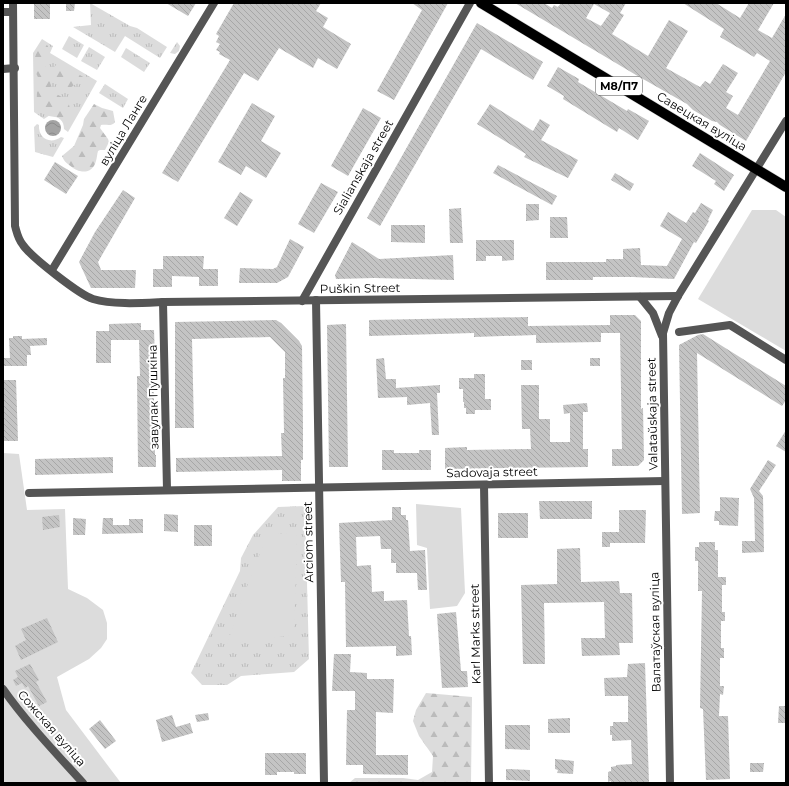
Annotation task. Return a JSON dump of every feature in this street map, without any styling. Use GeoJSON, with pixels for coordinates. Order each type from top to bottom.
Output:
{"type":"FeatureCollection","features":[{"type":"Feature","properties":{"kind":"main road","name":"Савецкая вуліца"},"geometry":{"type":"LineString","coordinates":[[481,3],[786,187]]}},
{"type":"Feature","properties":{"kind":"street","name":"Puškin Street"},"geometry":{"type":"LineString","coordinates":[[13,3],[15,68],[15,226],[18,238],[24,247],[52,270],[83,294],[92,298],[112,301],[163,302],[678,296]]}},
{"type":"Feature","properties":{"kind":"street","name":"вуліца Ланге"},"geometry":{"type":"LineString","coordinates":[[52,270],[214,3]]}},
{"type":"Feature","properties":{"kind":"street"},"geometry":{"type":"LineString","coordinates":[[302,301],[470,3]]}},
{"type":"Feature","properties":{"kind":"street"},"geometry":{"type":"LineString","coordinates":[[3,12],[13,12]]}},
{"type":"Feature","properties":{"kind":"street"},"geometry":{"type":"LineString","coordinates":[[3,69],[15,68]]}},
{"type":"Feature","properties":{"kind":"street","name":"Валатаўская вуліца"},"geometry":{"type":"LineString","coordinates":[[670,783],[662,339],[666,320],[678,296],[786,121]]}},
{"type":"Feature","properties":{"kind":"street"},"geometry":{"type":"LineString","coordinates":[[640,297],[653,313],[659,326],[662,339]]}},
{"type":"Feature","properties":{"kind":"street","name":"Arciom street"},"geometry":{"type":"LineString","coordinates":[[316,300],[324,783]]}},
{"type":"Feature","properties":{"kind":"street","name":"завулак Пушкіна"},"geometry":{"type":"LineString","coordinates":[[163,302],[167,490]]}},
{"type":"Feature","properties":{"kind":"street"},"geometry":{"type":"LineString","coordinates":[[679,332],[730,325],[786,360]]}},
{"type":"Feature","properties":{"kind":"street","name":"Sadovaja street"},"geometry":{"type":"LineString","coordinates":[[319,488],[665,481]]}},
{"type":"Feature","properties":{"kind":"street","name":"Karl Marks street"},"geometry":{"type":"LineString","coordinates":[[484,485],[489,783]]}},
{"type":"Feature","properties":{"kind":"street"},"geometry":{"type":"LineString","coordinates":[[29,493],[319,488]]}},
{"type":"Feature","properties":{"kind":"street","name":"Сожская вуліца"},"geometry":{"type":"LineString","coordinates":[[3,689],[34,729],[83,783]]}},
{"type":"Feature","properties":{"kind":"green space"},"geometry":{"type":"Polygon","coordinates":[[[90,3],[130,26],[137,28],[167,47],[160,58],[125,36],[115,52],[73,27],[91,25],[90,3]]]}},
{"type":"Feature","properties":{"kind":"green space"},"geometry":{"type":"Polygon","coordinates":[[[69,36],[84,45],[77,58],[62,49],[69,36]]]}},
{"type":"Feature","properties":{"kind":"green space"},"geometry":{"type":"Polygon","coordinates":[[[42,39],[53,46],[50,53],[97,81],[68,132],[64,129],[62,121],[58,118],[50,115],[44,119],[34,112],[33,53],[42,39]]]}},
{"type":"Feature","properties":{"kind":"green space"},"geometry":{"type":"Polygon","coordinates":[[[177,42],[180,46],[179,51],[175,54],[170,53],[177,42]]]}},
{"type":"Feature","properties":{"kind":"green space"},"geometry":{"type":"Polygon","coordinates":[[[44,43],[48,46],[45,65],[48,73],[58,62],[90,81],[76,84],[65,91],[60,89],[55,82],[50,84],[51,90],[68,102],[70,116],[66,118],[49,116],[39,110],[37,102],[37,89],[40,80],[35,70],[35,58],[38,50],[44,43]]]}},
{"type":"Feature","properties":{"kind":"green space"},"geometry":{"type":"Polygon","coordinates":[[[89,47],[105,57],[97,70],[81,61],[89,47]]]}},
{"type":"Feature","properties":{"kind":"green space"},"geometry":{"type":"Polygon","coordinates":[[[126,48],[150,63],[144,72],[121,57],[126,48]]]}},
{"type":"Feature","properties":{"kind":"green space"},"geometry":{"type":"Polygon","coordinates":[[[105,84],[128,99],[123,108],[99,93],[105,84]]]}},
{"type":"Feature","properties":{"kind":"green space"},"geometry":{"type":"Polygon","coordinates":[[[94,104],[113,111],[115,122],[110,125],[101,125],[100,128],[109,142],[105,150],[98,151],[95,165],[90,170],[83,172],[73,168],[64,160],[62,156],[74,146],[84,119],[94,104]]]}},
{"type":"Feature","properties":{"kind":"green space"},"geometry":{"type":"Polygon","coordinates":[[[37,124],[39,125],[40,133],[46,139],[53,140],[61,137],[64,138],[53,157],[35,152],[34,127],[37,124]]]}},
{"type":"Feature","properties":{"kind":"green space"},"geometry":{"type":"Polygon","coordinates":[[[752,210],[776,210],[786,217],[786,351],[698,299],[752,210]]]}},
{"type":"Feature","properties":{"kind":"green space"},"geometry":{"type":"Polygon","coordinates":[[[3,453],[19,454],[27,510],[65,509],[68,589],[87,598],[103,610],[107,623],[107,639],[101,648],[89,659],[57,677],[66,710],[121,783],[3,783],[3,453]]]}},
{"type":"Feature","properties":{"kind":"green space"},"geometry":{"type":"Polygon","coordinates":[[[416,504],[461,508],[465,593],[457,606],[430,609],[427,548],[417,545],[416,504]]]}},
{"type":"Feature","properties":{"kind":"green space"},"geometry":{"type":"Polygon","coordinates":[[[305,506],[309,659],[294,672],[241,676],[227,685],[202,685],[191,673],[240,571],[241,558],[253,535],[278,507],[305,506]]]}},
{"type":"Feature","properties":{"kind":"green space"},"geometry":{"type":"Polygon","coordinates":[[[268,533],[297,534],[294,635],[227,644],[244,594],[268,533]]]}},
{"type":"Feature","properties":{"kind":"green space"},"geometry":{"type":"Polygon","coordinates":[[[426,693],[472,697],[471,783],[349,783],[355,778],[403,778],[418,780],[432,772],[433,756],[419,736],[413,721],[416,710],[426,693]]]}},
{"type":"Feature","properties":{"kind":"water"},"geometry":{"type":"Polygon","coordinates":[[[53,120],[60,125],[61,128],[56,135],[53,136],[46,131],[45,128],[50,121],[53,120]]]}},
{"type":"Feature","properties":{"kind":"building"},"geometry":{"type":"Polygon","coordinates":[[[34,3],[50,3],[50,19],[34,19],[34,3]]]}},
{"type":"Feature","properties":{"kind":"building"},"geometry":{"type":"Polygon","coordinates":[[[66,3],[75,3],[74,11],[66,11],[66,3]]]}},
{"type":"Feature","properties":{"kind":"building"},"geometry":{"type":"Polygon","coordinates":[[[166,3],[196,3],[188,16],[166,3]]]}},
{"type":"Feature","properties":{"kind":"building"},"geometry":{"type":"Polygon","coordinates":[[[234,3],[321,3],[316,11],[328,18],[323,27],[351,44],[337,69],[318,58],[313,68],[279,48],[258,81],[244,73],[178,182],[162,173],[230,60],[219,54],[220,52],[216,50],[220,44],[216,42],[219,36],[216,34],[234,3]]]}},
{"type":"Feature","properties":{"kind":"building"},"geometry":{"type":"Polygon","coordinates":[[[412,3],[448,3],[394,100],[377,91],[422,10],[412,3]]]}},
{"type":"Feature","properties":{"kind":"building"},"geometry":{"type":"Polygon","coordinates":[[[515,3],[544,3],[552,8],[554,5],[558,7],[561,3],[626,3],[620,13],[624,15],[612,34],[648,56],[669,20],[688,31],[666,68],[700,87],[705,81],[710,84],[723,64],[738,73],[726,92],[733,96],[726,108],[738,115],[770,61],[757,53],[754,57],[720,37],[724,29],[683,3],[716,3],[740,18],[749,3],[774,3],[758,30],[772,38],[786,14],[786,72],[746,141],[717,122],[712,121],[693,110],[687,104],[515,3]],[[594,4],[586,18],[601,26],[610,13],[594,4]]]}},
{"type":"Feature","properties":{"kind":"building"},"geometry":{"type":"Polygon","coordinates":[[[477,23],[543,62],[533,80],[481,49],[380,226],[367,218],[477,23]]]}},
{"type":"Feature","properties":{"kind":"building"},"geometry":{"type":"Polygon","coordinates":[[[558,67],[579,79],[578,82],[627,111],[628,109],[649,121],[638,140],[619,128],[617,132],[563,99],[564,96],[547,86],[558,67]]]}},
{"type":"Feature","properties":{"kind":"building"},"geometry":{"type":"Polygon","coordinates":[[[252,103],[275,116],[261,141],[281,153],[266,178],[246,166],[241,175],[218,162],[252,103]]]}},
{"type":"Feature","properties":{"kind":"building"},"geometry":{"type":"Polygon","coordinates":[[[490,104],[533,131],[540,119],[550,125],[541,140],[578,160],[568,178],[524,157],[526,154],[477,124],[490,104]]]}},
{"type":"Feature","properties":{"kind":"building"},"geometry":{"type":"Polygon","coordinates":[[[363,108],[381,118],[348,176],[331,166],[363,108]]]}},
{"type":"Feature","properties":{"kind":"building"},"geometry":{"type":"Polygon","coordinates":[[[700,153],[734,175],[724,191],[714,184],[716,181],[692,166],[700,153]]]}},
{"type":"Feature","properties":{"kind":"building"},"geometry":{"type":"Polygon","coordinates":[[[55,162],[78,176],[66,194],[44,180],[55,162]]]}},
{"type":"Feature","properties":{"kind":"building"},"geometry":{"type":"Polygon","coordinates":[[[498,165],[557,196],[552,205],[493,173],[498,165]]]}},
{"type":"Feature","properties":{"kind":"building"},"geometry":{"type":"Polygon","coordinates":[[[615,173],[634,184],[630,191],[611,180],[615,173]]]}},
{"type":"Feature","properties":{"kind":"building"},"geometry":{"type":"Polygon","coordinates":[[[321,183],[338,192],[314,233],[298,224],[321,183]]]}},
{"type":"Feature","properties":{"kind":"building"},"geometry":{"type":"Polygon","coordinates":[[[123,190],[135,198],[98,262],[101,270],[136,270],[135,288],[91,288],[79,262],[95,232],[123,190]]]}},
{"type":"Feature","properties":{"kind":"building"},"geometry":{"type":"Polygon","coordinates":[[[240,192],[253,200],[237,226],[224,218],[240,192]]]}},
{"type":"Feature","properties":{"kind":"building"},"geometry":{"type":"Polygon","coordinates":[[[701,203],[713,210],[708,220],[709,221],[696,243],[694,242],[674,279],[593,277],[593,280],[546,280],[546,262],[606,262],[606,259],[623,259],[623,249],[640,248],[641,265],[667,266],[682,239],[660,226],[668,212],[686,223],[701,203]]]}},
{"type":"Feature","properties":{"kind":"building"},"geometry":{"type":"Polygon","coordinates":[[[526,204],[539,204],[539,220],[526,221],[526,204]]]}},
{"type":"Feature","properties":{"kind":"building"},"geometry":{"type":"Polygon","coordinates":[[[461,208],[463,243],[450,243],[449,209],[461,208]]]}},
{"type":"Feature","properties":{"kind":"building"},"geometry":{"type":"Polygon","coordinates":[[[550,217],[567,217],[568,238],[550,238],[550,217]]]}},
{"type":"Feature","properties":{"kind":"building"},"geometry":{"type":"Polygon","coordinates":[[[391,225],[425,225],[425,243],[391,242],[391,225]]]}},
{"type":"Feature","properties":{"kind":"building"},"geometry":{"type":"Polygon","coordinates":[[[290,239],[304,247],[288,277],[277,283],[239,283],[240,268],[273,269],[277,267],[290,239]]]}},
{"type":"Feature","properties":{"kind":"building"},"geometry":{"type":"Polygon","coordinates":[[[476,240],[514,240],[514,260],[502,261],[502,256],[486,256],[486,261],[476,261],[476,240]]]}},
{"type":"Feature","properties":{"kind":"building"},"geometry":{"type":"Polygon","coordinates":[[[352,242],[379,259],[453,255],[454,280],[374,278],[336,279],[335,275],[352,242]]]}},
{"type":"Feature","properties":{"kind":"building"},"geometry":{"type":"Polygon","coordinates":[[[163,256],[204,256],[203,269],[218,269],[218,286],[199,286],[199,277],[172,276],[172,287],[153,287],[153,269],[163,269],[163,256]]]}},
{"type":"Feature","properties":{"kind":"building"},"geometry":{"type":"Polygon","coordinates":[[[610,315],[635,315],[641,321],[641,409],[643,408],[644,460],[638,466],[612,466],[612,449],[622,449],[620,333],[601,333],[601,342],[536,343],[536,335],[474,337],[474,333],[369,336],[369,320],[528,317],[528,326],[610,325],[610,315]]]}},
{"type":"Feature","properties":{"kind":"building"},"geometry":{"type":"Polygon","coordinates":[[[276,320],[299,341],[302,346],[303,460],[301,460],[301,481],[282,481],[282,470],[176,472],[176,458],[282,456],[281,433],[284,433],[283,378],[285,378],[285,352],[270,337],[192,339],[194,428],[175,428],[175,322],[276,320]]]}},
{"type":"Feature","properties":{"kind":"building"},"geometry":{"type":"Polygon","coordinates":[[[141,323],[141,330],[154,330],[156,467],[138,467],[137,376],[140,376],[139,340],[111,340],[111,363],[96,363],[96,331],[109,331],[109,324],[141,323]]]}},
{"type":"Feature","properties":{"kind":"building"},"geometry":{"type":"Polygon","coordinates":[[[346,324],[348,467],[329,467],[327,325],[346,324]]]}},
{"type":"Feature","properties":{"kind":"building"},"geometry":{"type":"Polygon","coordinates":[[[703,334],[786,386],[786,400],[782,406],[697,353],[700,513],[682,514],[679,345],[703,334]]]}},
{"type":"Feature","properties":{"kind":"building"},"geometry":{"type":"Polygon","coordinates":[[[13,336],[22,336],[22,339],[47,338],[47,345],[30,346],[31,355],[27,355],[27,366],[3,366],[3,358],[10,358],[9,338],[13,338],[13,336]]]}},
{"type":"Feature","properties":{"kind":"building"},"geometry":{"type":"Polygon","coordinates":[[[384,358],[386,379],[396,379],[396,388],[440,385],[440,393],[437,393],[439,435],[432,435],[430,403],[407,405],[407,397],[378,398],[376,359],[384,358]]]}},
{"type":"Feature","properties":{"kind":"building"},"geometry":{"type":"Polygon","coordinates":[[[590,358],[600,358],[600,366],[590,366],[590,358]]]}},
{"type":"Feature","properties":{"kind":"building"},"geometry":{"type":"Polygon","coordinates":[[[521,360],[532,360],[532,370],[521,370],[521,360]]]}},
{"type":"Feature","properties":{"kind":"building"},"geometry":{"type":"Polygon","coordinates":[[[474,374],[485,374],[485,399],[491,399],[491,410],[475,410],[475,414],[466,414],[466,408],[464,408],[463,402],[463,389],[459,389],[459,378],[474,378],[474,374]]]}},
{"type":"Feature","properties":{"kind":"building"},"geometry":{"type":"Polygon","coordinates":[[[3,380],[16,380],[18,441],[3,441],[3,380]]]}},
{"type":"Feature","properties":{"kind":"building"},"geometry":{"type":"Polygon","coordinates":[[[521,385],[539,385],[539,419],[550,419],[550,442],[570,442],[570,413],[564,414],[563,405],[587,403],[588,412],[583,412],[583,449],[588,449],[588,467],[445,469],[445,448],[467,447],[467,450],[531,449],[530,429],[522,429],[521,385]]]}},
{"type":"Feature","properties":{"kind":"building"},"geometry":{"type":"Polygon","coordinates":[[[786,430],[786,452],[776,446],[786,430]]]}},
{"type":"Feature","properties":{"kind":"building"},"geometry":{"type":"Polygon","coordinates":[[[382,450],[394,450],[394,453],[419,453],[419,450],[431,450],[431,470],[382,470],[382,450]]]}},
{"type":"Feature","properties":{"kind":"building"},"geometry":{"type":"Polygon","coordinates":[[[113,457],[113,473],[35,475],[35,459],[113,457]]]}},
{"type":"Feature","properties":{"kind":"building"},"geometry":{"type":"Polygon","coordinates":[[[768,460],[776,465],[759,491],[763,496],[764,552],[742,553],[742,541],[755,541],[754,498],[750,489],[768,460]]]}},
{"type":"Feature","properties":{"kind":"building"},"geometry":{"type":"Polygon","coordinates":[[[720,497],[739,498],[738,526],[719,525],[719,521],[714,521],[715,511],[720,511],[720,497]]]}},
{"type":"Feature","properties":{"kind":"building"},"geometry":{"type":"Polygon","coordinates":[[[539,501],[592,501],[592,519],[540,519],[539,501]]]}},
{"type":"Feature","properties":{"kind":"building"},"geometry":{"type":"Polygon","coordinates":[[[392,507],[401,507],[401,515],[406,515],[406,520],[408,520],[410,551],[425,550],[427,590],[418,590],[417,573],[396,573],[396,563],[391,563],[391,549],[381,549],[380,536],[356,537],[357,566],[371,565],[372,592],[384,591],[384,601],[407,600],[409,636],[411,636],[412,655],[396,656],[396,646],[346,647],[345,582],[341,582],[339,523],[392,520],[392,507]]]}},
{"type":"Feature","properties":{"kind":"building"},"geometry":{"type":"Polygon","coordinates":[[[619,510],[646,510],[645,543],[610,543],[610,547],[602,547],[602,532],[619,532],[619,510]]]}},
{"type":"Feature","properties":{"kind":"building"},"geometry":{"type":"Polygon","coordinates":[[[498,513],[528,513],[528,538],[498,538],[498,513]]]}},
{"type":"Feature","properties":{"kind":"building"},"geometry":{"type":"Polygon","coordinates":[[[164,514],[178,515],[178,532],[164,531],[164,514]]]}},
{"type":"Feature","properties":{"kind":"building"},"geometry":{"type":"Polygon","coordinates":[[[59,515],[60,527],[43,530],[42,517],[59,515]]]}},
{"type":"Feature","properties":{"kind":"building"},"geometry":{"type":"Polygon","coordinates":[[[73,518],[86,519],[85,535],[73,535],[73,518]]]}},
{"type":"Feature","properties":{"kind":"building"},"geometry":{"type":"Polygon","coordinates":[[[103,518],[113,518],[113,525],[129,525],[129,519],[143,519],[143,533],[102,534],[103,518]]]}},
{"type":"Feature","properties":{"kind":"building"},"geometry":{"type":"Polygon","coordinates":[[[194,525],[212,525],[212,546],[194,546],[194,525]]]}},
{"type":"Feature","properties":{"kind":"building"},"geometry":{"type":"Polygon","coordinates":[[[699,542],[715,542],[715,550],[718,550],[718,577],[726,577],[726,585],[722,585],[722,612],[725,612],[725,621],[721,621],[721,648],[724,648],[724,658],[720,658],[720,686],[724,686],[723,695],[720,694],[719,716],[728,716],[730,779],[706,780],[703,709],[700,708],[702,591],[698,591],[698,561],[695,561],[695,547],[699,547],[699,542]]]}},
{"type":"Feature","properties":{"kind":"building"},"geometry":{"type":"Polygon","coordinates":[[[580,548],[581,582],[619,581],[620,593],[632,593],[633,643],[619,643],[620,655],[582,656],[581,638],[605,638],[604,602],[544,603],[545,664],[523,664],[521,585],[557,584],[557,549],[580,548]]]}},
{"type":"Feature","properties":{"kind":"building"},"geometry":{"type":"Polygon","coordinates":[[[456,612],[461,671],[467,671],[468,687],[442,688],[437,614],[456,612]]]}},
{"type":"Feature","properties":{"kind":"building"},"geometry":{"type":"Polygon","coordinates":[[[47,618],[58,642],[21,660],[15,646],[26,640],[21,629],[47,618]]]}},
{"type":"Feature","properties":{"kind":"building"},"geometry":{"type":"Polygon","coordinates":[[[334,654],[351,654],[350,672],[367,673],[367,679],[394,679],[393,713],[376,712],[376,755],[408,755],[408,775],[363,774],[363,765],[346,765],[347,710],[355,710],[355,691],[332,691],[334,654]]]}},
{"type":"Feature","properties":{"kind":"building"},"geometry":{"type":"Polygon","coordinates":[[[645,663],[649,783],[611,783],[611,781],[608,782],[608,772],[611,771],[611,767],[616,765],[632,764],[631,740],[612,741],[610,726],[613,726],[613,722],[628,722],[628,696],[605,696],[604,678],[627,677],[628,664],[645,663]]]}},
{"type":"Feature","properties":{"kind":"building"},"geometry":{"type":"Polygon","coordinates":[[[30,664],[39,680],[36,682],[47,702],[39,706],[28,686],[25,688],[22,683],[16,686],[13,680],[18,677],[15,671],[30,664]]]}},
{"type":"Feature","properties":{"kind":"building"},"geometry":{"type":"Polygon","coordinates":[[[779,706],[786,706],[786,723],[778,723],[779,706]]]}},
{"type":"Feature","properties":{"kind":"building"},"geometry":{"type":"Polygon","coordinates":[[[208,713],[209,720],[197,722],[195,715],[208,713]]]}},
{"type":"Feature","properties":{"kind":"building"},"geometry":{"type":"Polygon","coordinates":[[[172,715],[176,727],[190,723],[193,733],[162,742],[156,720],[172,715]]]}},
{"type":"Feature","properties":{"kind":"building"},"geometry":{"type":"Polygon","coordinates":[[[570,718],[570,733],[548,733],[548,719],[570,718]]]}},
{"type":"Feature","properties":{"kind":"building"},"geometry":{"type":"Polygon","coordinates":[[[100,720],[116,741],[105,749],[89,729],[100,720]]]}},
{"type":"Feature","properties":{"kind":"building"},"geometry":{"type":"Polygon","coordinates":[[[505,725],[530,725],[530,750],[505,749],[505,725]]]}},
{"type":"Feature","properties":{"kind":"building"},"geometry":{"type":"Polygon","coordinates":[[[265,753],[306,753],[306,774],[277,772],[277,775],[265,775],[265,753]]]}},
{"type":"Feature","properties":{"kind":"building"},"geometry":{"type":"Polygon","coordinates":[[[555,759],[574,761],[573,774],[557,773],[558,770],[555,769],[555,759]]]}},
{"type":"Feature","properties":{"kind":"building"},"geometry":{"type":"Polygon","coordinates":[[[750,763],[764,763],[763,772],[750,772],[750,763]]]}},
{"type":"Feature","properties":{"kind":"building"},"geometry":{"type":"Polygon","coordinates":[[[506,769],[530,770],[530,781],[506,780],[506,769]]]}}]}
